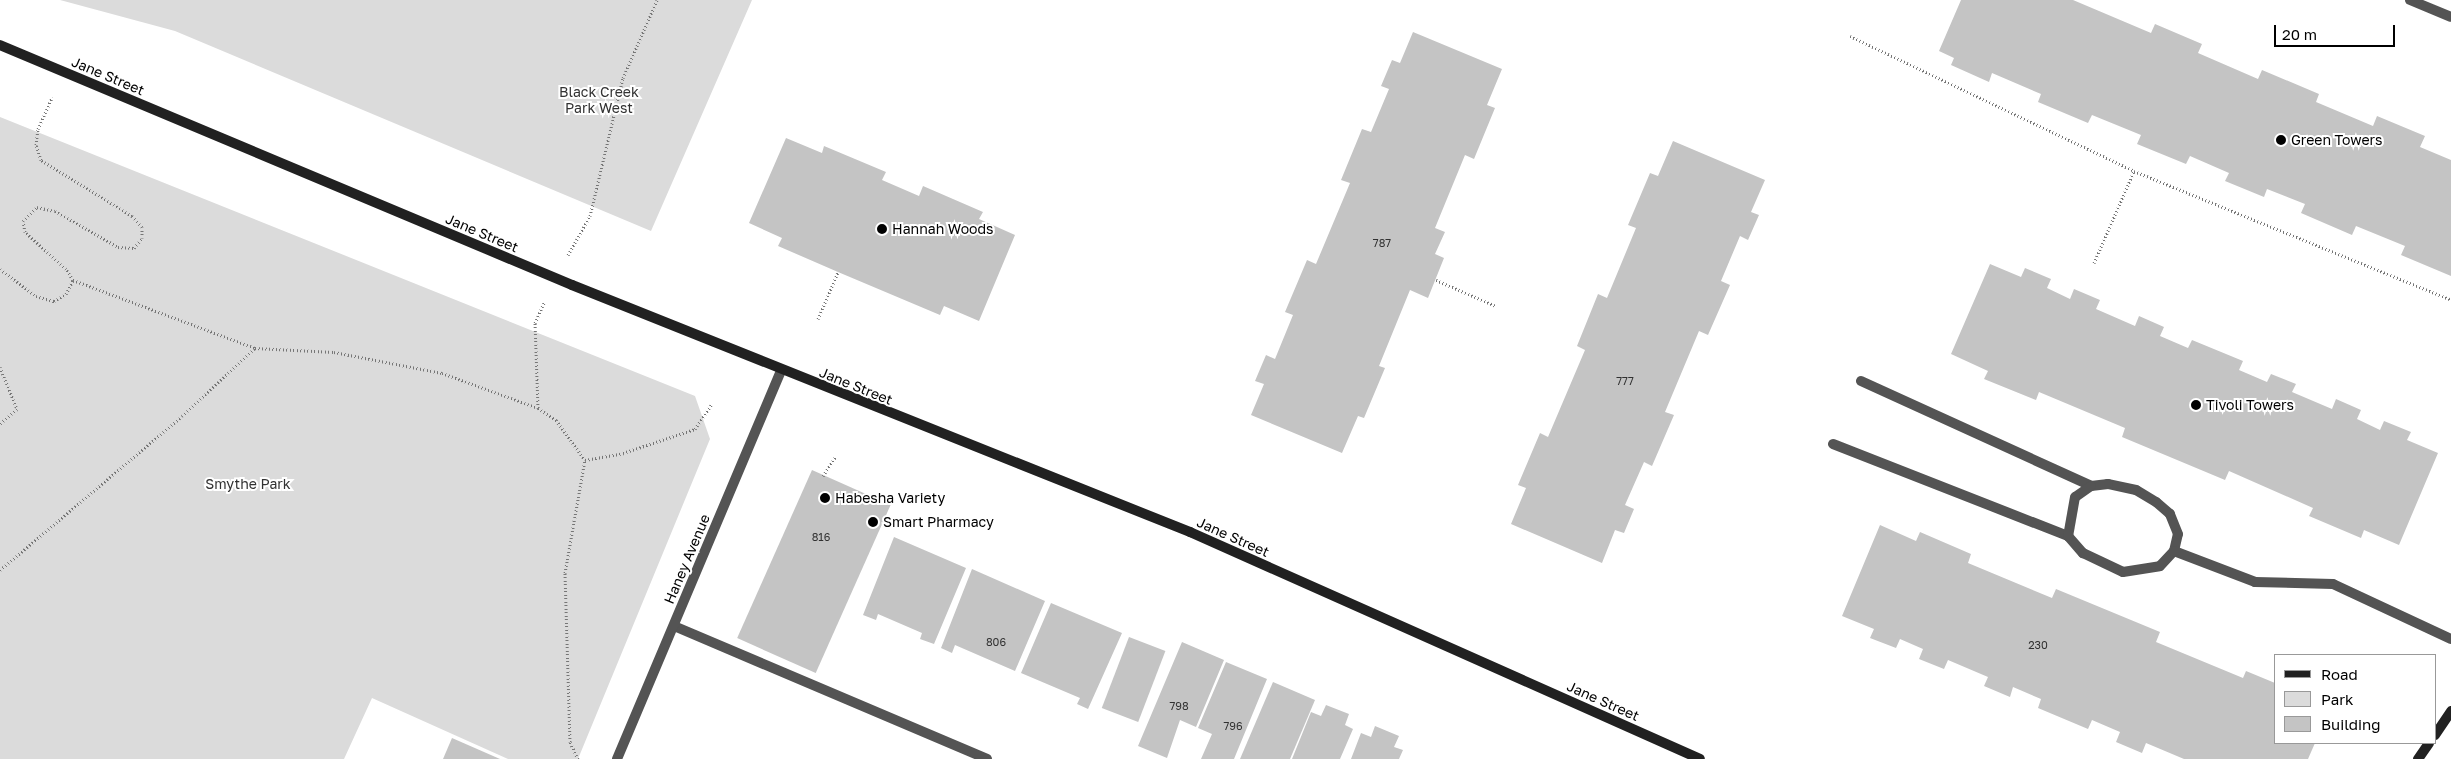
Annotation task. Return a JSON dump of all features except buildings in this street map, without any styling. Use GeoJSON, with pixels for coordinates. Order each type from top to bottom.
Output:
{"type":"FeatureCollection","features":[{"type":"Feature","properties":{"kind":"main road","name":"Jane Street"},"geometry":{"type":"LineString","coordinates":[[0,45],[781,370],[1190,532],[1685,756],[1700,759]]}},
{"type":"Feature","properties":{"kind":"main road"},"geometry":{"type":"LineString","coordinates":[[2436,734],[2451,711]]}},
{"type":"Feature","properties":{"kind":"main road"},"geometry":{"type":"LineString","coordinates":[[2418,759],[2428,744]]}},
{"type":"Feature","properties":{"kind":"street"},"geometry":{"type":"LineString","coordinates":[[2410,0],[2451,17]]}},
{"type":"Feature","properties":{"kind":"street","name":"Haney Avenue"},"geometry":{"type":"LineString","coordinates":[[617,759],[781,370]]}},
{"type":"Feature","properties":{"kind":"street"},"geometry":{"type":"LineString","coordinates":[[1861,381],[2091,486]]}},
{"type":"Feature","properties":{"kind":"street"},"geometry":{"type":"LineString","coordinates":[[1834,444],[2068,536],[2083,553],[2123,572],[2160,566],[2174,551],[2178,534],[2170,514],[2156,502],[2136,490],[2108,484],[2091,486],[2075,497],[2068,536]]}},
{"type":"Feature","properties":{"kind":"street"},"geometry":{"type":"LineString","coordinates":[[2174,551],[2255,582],[2333,584],[2451,639]]}},
{"type":"Feature","properties":{"kind":"street"},"geometry":{"type":"LineString","coordinates":[[674,626],[987,759]]}},
{"type":"Feature","properties":{"kind":"path"},"geometry":{"type":"LineString","coordinates":[[590,216],[623,78],[657,0]]}},
{"type":"Feature","properties":{"kind":"path"},"geometry":{"type":"LineString","coordinates":[[1850,36],[2134,172],[2451,300]]}},
{"type":"Feature","properties":{"kind":"path"},"geometry":{"type":"LineString","coordinates":[[63,72],[38,129],[36,146],[41,160],[132,216],[142,228],[142,238],[134,248],[118,247],[55,211],[37,207],[27,215],[25,232],[73,280],[255,348],[396,361],[538,408],[556,420],[585,460],[565,573],[570,742],[578,759]]}},
{"type":"Feature","properties":{"kind":"path"},"geometry":{"type":"LineString","coordinates":[[2094,263],[2134,172]]}},
{"type":"Feature","properties":{"kind":"path"},"geometry":{"type":"LineString","coordinates":[[0,269],[36,296],[54,301],[66,294],[73,280]]}},
{"type":"Feature","properties":{"kind":"path"},"geometry":{"type":"LineString","coordinates":[[818,319],[838,272]]}},
{"type":"Feature","properties":{"kind":"path"},"geometry":{"type":"LineString","coordinates":[[1436,280],[1496,306]]}},
{"type":"Feature","properties":{"kind":"path"},"geometry":{"type":"LineString","coordinates":[[535,322],[538,408]]}},
{"type":"Feature","properties":{"kind":"path"},"geometry":{"type":"LineString","coordinates":[[0,570],[182,416],[255,348]]}},
{"type":"Feature","properties":{"kind":"path"},"geometry":{"type":"LineString","coordinates":[[0,367],[17,409],[0,424]]}},
{"type":"Feature","properties":{"kind":"path"},"geometry":{"type":"LineString","coordinates":[[585,460],[623,453],[695,429],[711,406]]}},
{"type":"Feature","properties":{"kind":"path"},"geometry":{"type":"LineString","coordinates":[[823,476],[836,456]]}},
{"type":"Feature","properties":{"kind":"green space","name":"Black Creek Park West"},"geometry":{"type":"Polygon","coordinates":[[[60,0],[752,0],[651,231],[175,31],[60,0]]]}},
{"type":"Feature","properties":{"kind":"green space","name":"Smythe Park"},"geometry":{"type":"Polygon","coordinates":[[[0,117],[695,396],[710,439],[578,759],[508,759],[372,698],[344,759],[0,759],[0,117]]]}},
{"type":"Feature","properties":{"kind":"place","name":"Green Towers"},"geometry":{"type":"Point","coordinates":[2281,140]}},
{"type":"Feature","properties":{"kind":"place","name":"Hannah Woods"},"geometry":{"type":"Point","coordinates":[882,229]}},
{"type":"Feature","properties":{"kind":"place","name":"Tivoli Towers"},"geometry":{"type":"Point","coordinates":[2196,405]}},
{"type":"Feature","properties":{"kind":"place","name":"Habesha Variety"},"geometry":{"type":"Point","coordinates":[825,498]}},
{"type":"Feature","properties":{"kind":"place","name":"Smart Pharmacy"},"geometry":{"type":"Point","coordinates":[873,522]}}]}
